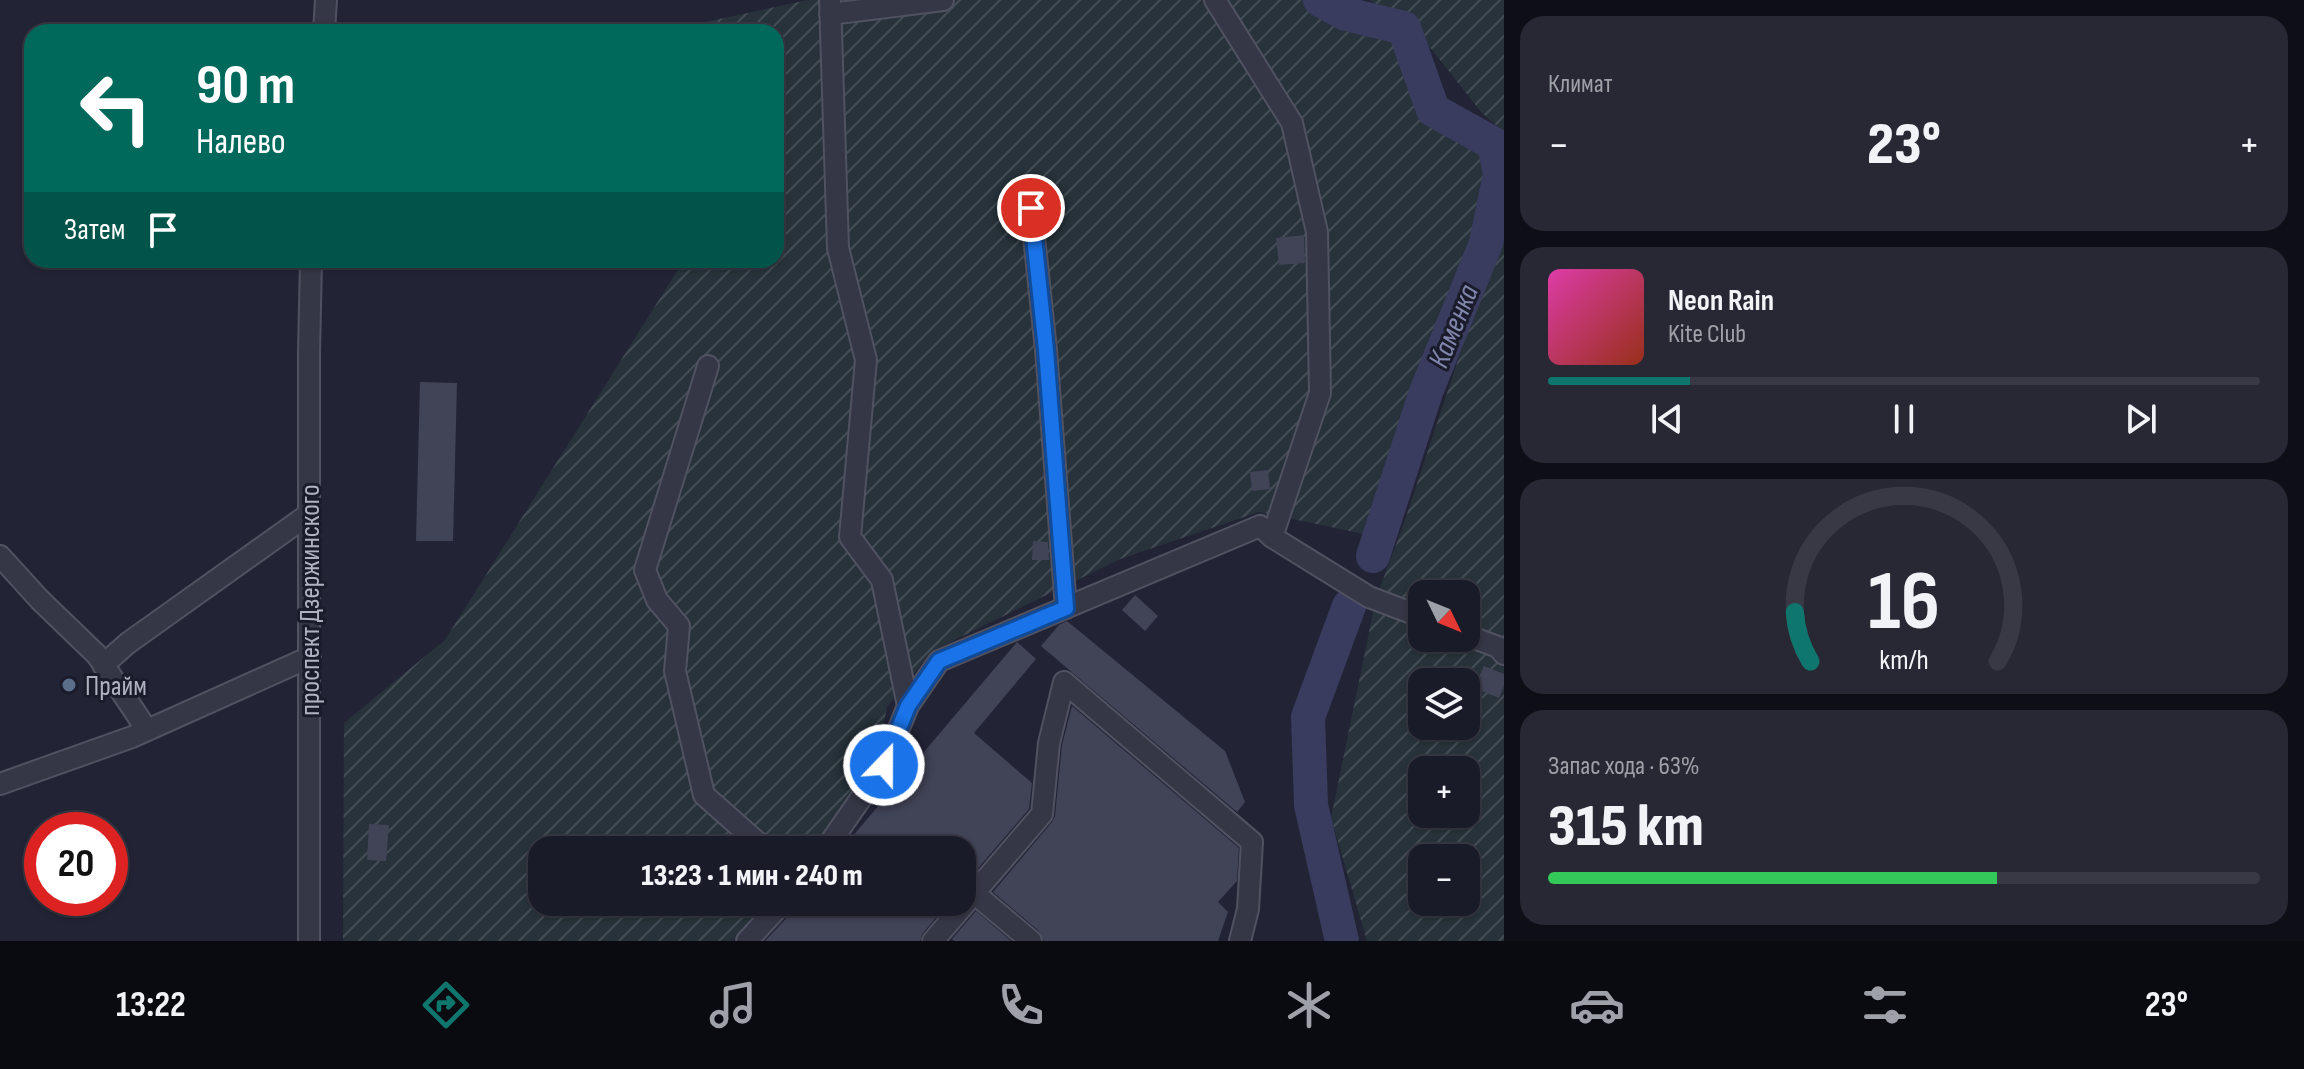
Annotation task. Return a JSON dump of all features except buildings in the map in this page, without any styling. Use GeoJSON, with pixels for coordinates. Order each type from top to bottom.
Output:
{"type":"FeatureCollection","features":[{"type":"Feature","properties":{"kind":"street"},"geometry":{"type":"LineString","coordinates":[[324,24],[326,0]]}},
{"type":"Feature","properties":{"kind":"street"},"geometry":{"type":"LineString","coordinates":[[908,706],[882,580],[850,537],[866,360],[838,248],[830,7],[943,0]]}},
{"type":"Feature","properties":{"kind":"street"},"geometry":{"type":"LineString","coordinates":[[1215,0],[1292,123],[1317,232],[1320,393],[1272,537]]}},
{"type":"Feature","properties":{"kind":"street"},"geometry":{"type":"LineString","coordinates":[[1031,208],[1046,350],[1066,608]]}},
{"type":"Feature","properties":{"kind":"street","name":"проспект Дзержинского"},"geometry":{"type":"LineString","coordinates":[[309,941],[311,268]]}},
{"type":"Feature","properties":{"kind":"street"},"geometry":{"type":"LineString","coordinates":[[708,366],[645,570],[657,600],[679,626],[675,671],[704,795],[750,836]]}},
{"type":"Feature","properties":{"kind":"street"},"geometry":{"type":"LineString","coordinates":[[103,665],[128,643],[309,514]]}},
{"type":"Feature","properties":{"kind":"street"},"geometry":{"type":"LineString","coordinates":[[835,836],[884,765],[908,706],[939,661],[1260,526],[1272,537],[1369,597],[1408,612]]}},
{"type":"Feature","properties":{"kind":"street"},"geometry":{"type":"LineString","coordinates":[[0,556],[97,655],[147,730]]}},
{"type":"Feature","properties":{"kind":"street"},"geometry":{"type":"LineString","coordinates":[[1480,640],[1502,648]]}},
{"type":"Feature","properties":{"kind":"street"},"geometry":{"type":"LineString","coordinates":[[0,784],[147,730],[310,657]]}},
{"type":"Feature","properties":{"kind":"street"},"geometry":{"type":"LineString","coordinates":[[976,891],[1042,814],[1049,743],[1064,682],[1252,842],[1248,909],[1240,941]]}},
{"type":"Feature","properties":{"kind":"street"},"geometry":{"type":"LineString","coordinates":[[976,895],[1031,941]]}},
{"type":"Feature","properties":{"kind":"street"},"geometry":{"type":"LineString","coordinates":[[747,941],[770,916]]}},
{"type":"Feature","properties":{"kind":"street"},"geometry":{"type":"LineString","coordinates":[[933,941],[954,916]]}},
{"type":"Feature","properties":{"kind":"shaded area"},"geometry":{"type":"Polygon","coordinates":[[[808,0],[1305,0],[1344,24],[1399,36],[1430,120],[1488,150],[1492,179],[1475,246],[1416,386],[1364,534],[1259,512],[1120,559],[932,651],[887,707],[878,757],[820,836],[528,836],[528,916],[757,916],[732,941],[343,941],[344,723],[445,640],[679,268],[784,268],[784,24],[696,24],[808,0]]]}},
{"type":"Feature","properties":{"kind":"shaded area"},"geometry":{"type":"Polygon","coordinates":[[[1369,0],[1504,0],[1504,132],[1482,113],[1413,26],[1369,0]]]}},
{"type":"Feature","properties":{"kind":"shaded area"},"geometry":{"type":"Polygon","coordinates":[[[1504,221],[1504,941],[1367,941],[1331,818],[1376,598],[1402,529],[1504,221]]]}},
{"type":"Feature","properties":{"kind":"waterway","name":"Каменка"},"geometry":{"type":"LineString","coordinates":[[1320,0],[1346,14],[1404,28],[1433,110],[1494,144],[1500,174],[1486,243],[1426,392],[1373,556]]}},
{"type":"Feature","properties":{"kind":"waterway","name":"Каменка"},"geometry":{"type":"LineString","coordinates":[[1342,941],[1311,805],[1308,717],[1349,606]]}},
{"type":"Feature","properties":{"kind":"place","name":"Прайм"},"geometry":{"type":"Point","coordinates":[69,685]}},
{"type":"Feature","properties":{"kind":"route"},"geometry":{"type":"LineString","coordinates":[[884,765],[908,706],[939,661],[1066,608],[1046,350],[1031,208]]}}]}
